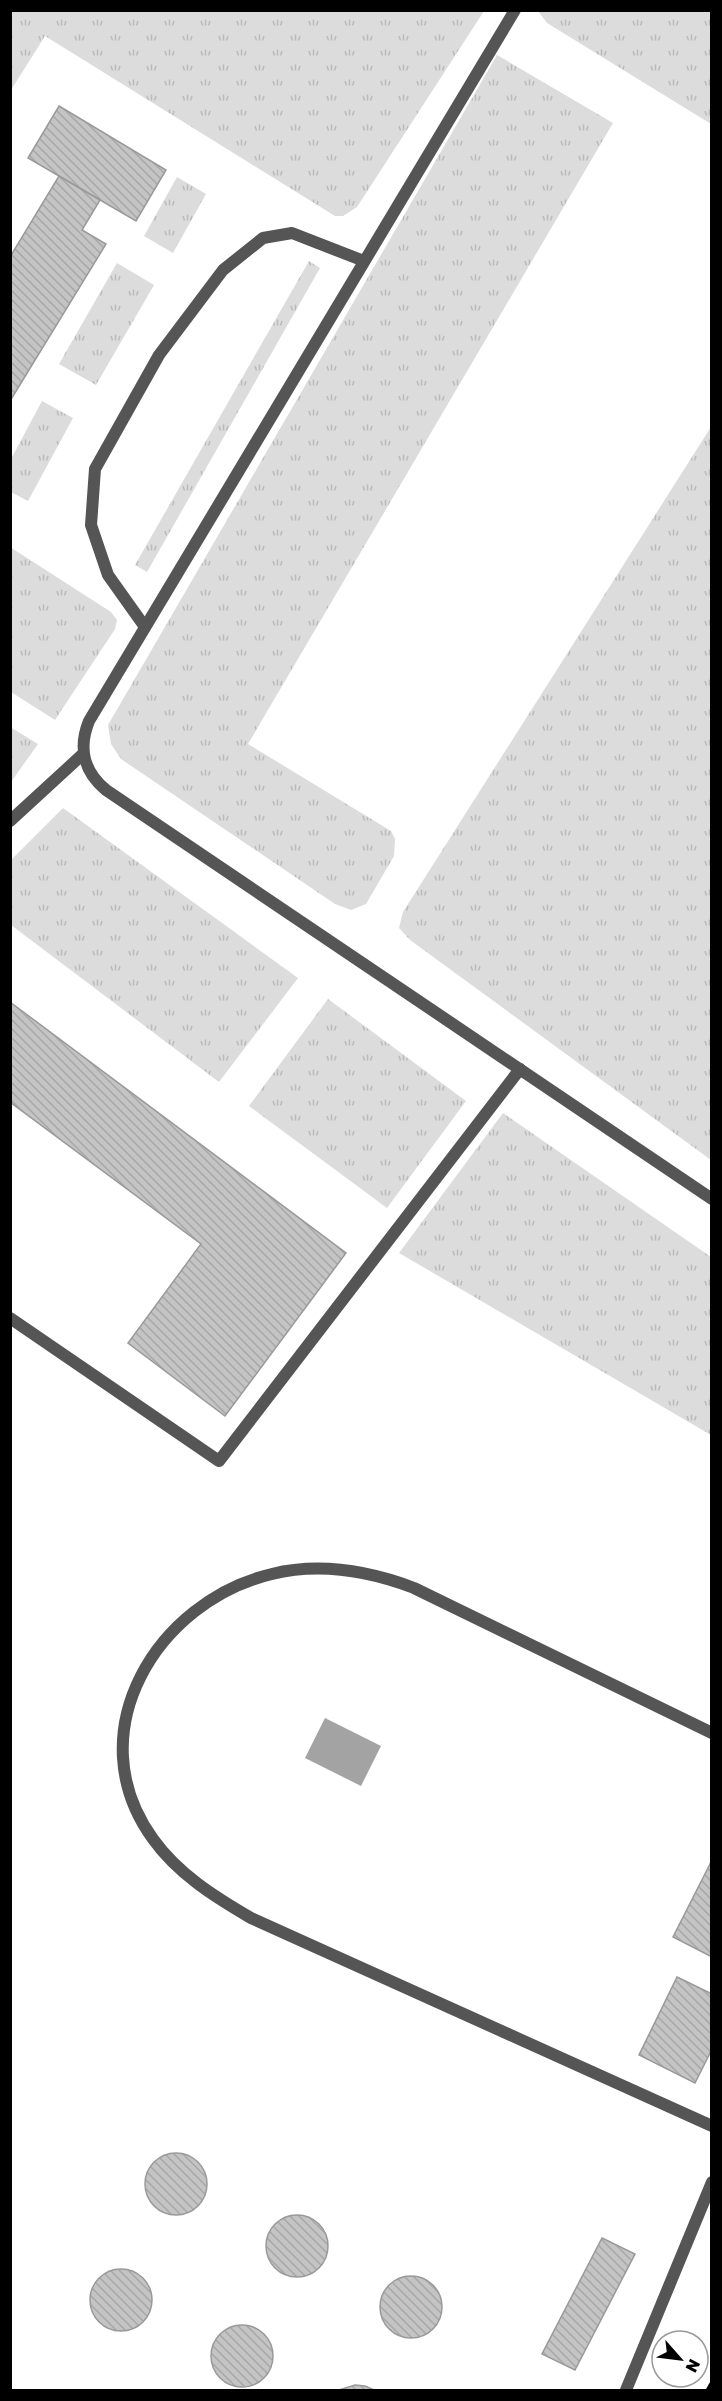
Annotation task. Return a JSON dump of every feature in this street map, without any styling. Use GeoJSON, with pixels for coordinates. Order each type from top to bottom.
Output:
{"type":"FeatureCollection","features":[{"type":"Feature","properties":{"kind":"lane"},"geometry":{"type":"LineString","coordinates":[[515,10],[89,721],[82,743],[83,754],[92,774],[106,790],[711,1199]]}},
{"type":"Feature","properties":{"kind":"lane"},"geometry":{"type":"LineString","coordinates":[[145,627],[108,575],[91,525],[95,469],[159,355],[223,270],[263,238],[292,233],[364,261]]}},
{"type":"Feature","properties":{"kind":"lane"},"geometry":{"type":"LineString","coordinates":[[10,821],[83,754]]}},
{"type":"Feature","properties":{"kind":"lane"},"geometry":{"type":"LineString","coordinates":[[10,1318],[219,1461],[520,1070]]}},
{"type":"Feature","properties":{"kind":"lane"},"geometry":{"type":"LineString","coordinates":[[711,1733],[414,1588],[381,1576],[346,1569],[310,1569],[273,1573],[240,1583],[207,1602],[174,1627],[149,1661],[130,1696],[122,1734],[124,1771],[135,1808],[153,1839],[178,1867],[213,1896],[261,1923],[711,2126]]}},
{"type":"Feature","properties":{"kind":"lane"},"geometry":{"type":"LineString","coordinates":[[626,2391],[711,2182]]}},
{"type":"Feature","properties":{"kind":"green space"},"geometry":{"type":"Polygon","coordinates":[[[11,10],[484,11],[357,207],[343,216],[335,216],[45,36],[11,90],[11,10]]]}},
{"type":"Feature","properties":{"kind":"green space"},"geometry":{"type":"Polygon","coordinates":[[[538,11],[711,11],[711,124],[547,23],[538,11]]]}},
{"type":"Feature","properties":{"kind":"green space"},"geometry":{"type":"Polygon","coordinates":[[[497,55],[613,123],[248,744],[391,831],[395,839],[394,856],[366,904],[351,910],[335,904],[121,759],[111,744],[108,725],[497,55]]]}},
{"type":"Feature","properties":{"kind":"green space"},"geometry":{"type":"Polygon","coordinates":[[[177,177],[206,194],[173,253],[144,236],[177,177]]]}},
{"type":"Feature","properties":{"kind":"green space"},"geometry":{"type":"Polygon","coordinates":[[[309,261],[320,268],[147,572],[135,565],[309,261]]]}},
{"type":"Feature","properties":{"kind":"green space"},"geometry":{"type":"Polygon","coordinates":[[[117,263],[154,285],[96,385],[59,364],[117,263]]]}},
{"type":"Feature","properties":{"kind":"green space"},"geometry":{"type":"Polygon","coordinates":[[[42,401],[73,418],[28,501],[11,492],[11,459],[42,401]]]}},
{"type":"Feature","properties":{"kind":"green space"},"geometry":{"type":"Polygon","coordinates":[[[711,427],[711,1160],[410,940],[399,928],[403,912],[711,427]]]}},
{"type":"Feature","properties":{"kind":"green space"},"geometry":{"type":"Polygon","coordinates":[[[10,547],[111,612],[117,620],[115,629],[55,720],[11,692],[10,547]]]}},
{"type":"Feature","properties":{"kind":"green space"},"geometry":{"type":"Polygon","coordinates":[[[10,727],[38,744],[11,782],[10,782],[10,727]]]}},
{"type":"Feature","properties":{"kind":"green space"},"geometry":{"type":"Polygon","coordinates":[[[63,808],[298,978],[219,1082],[11,925],[11,860],[63,808]]]}},
{"type":"Feature","properties":{"kind":"green space"},"geometry":{"type":"Polygon","coordinates":[[[328,999],[466,1101],[387,1208],[249,1106],[328,999]]]}},
{"type":"Feature","properties":{"kind":"green space"},"geometry":{"type":"Polygon","coordinates":[[[503,1113],[711,1257],[711,1435],[399,1253],[503,1113]]]}},
{"type":"Feature","properties":{"kind":"shaded area"},"geometry":{"type":"Polygon","coordinates":[[[325,1718],[381,1746],[361,1786],[305,1758],[325,1718]]]}},
{"type":"Feature","properties":{"kind":"building"},"geometry":{"type":"Polygon","coordinates":[[[59,106],[166,170],[136,221],[28,158],[59,106]]]}},
{"type":"Feature","properties":{"kind":"building"},"geometry":{"type":"Polygon","coordinates":[[[59,176],[100,200],[82,230],[106,244],[10,401],[10,257],[59,176]]]}},
{"type":"Feature","properties":{"kind":"building"},"geometry":{"type":"Polygon","coordinates":[[[10,1002],[346,1253],[225,1416],[128,1343],[201,1244],[10,1102],[10,1002]]]}},
{"type":"Feature","properties":{"kind":"building"},"geometry":{"type":"Polygon","coordinates":[[[712,1860],[712,1957],[673,1937],[712,1860]]]}},
{"type":"Feature","properties":{"kind":"building"},"geometry":{"type":"Polygon","coordinates":[[[677,1977],[712,1994],[712,2049],[695,2083],[639,2055],[677,1977]]]}},
{"type":"Feature","properties":{"kind":"building"},"geometry":{"type":"Polygon","coordinates":[[[170,2153],[182,2153],[198,2162],[205,2172],[207,2184],[205,2196],[198,2206],[182,2215],[170,2215],[159,2210],[150,2201],[145,2190],[145,2178],[150,2167],[159,2158],[170,2153]]]}},
{"type":"Feature","properties":{"kind":"building"},"geometry":{"type":"Polygon","coordinates":[[[291,2215],[303,2215],[319,2224],[326,2234],[328,2246],[326,2258],[319,2268],[303,2277],[291,2277],[280,2272],[271,2263],[266,2252],[266,2240],[271,2229],[280,2220],[291,2215]]]}},
{"type":"Feature","properties":{"kind":"building"},"geometry":{"type":"Polygon","coordinates":[[[602,2238],[635,2254],[575,2370],[542,2354],[602,2238]]]}},
{"type":"Feature","properties":{"kind":"building"},"geometry":{"type":"Polygon","coordinates":[[[115,2269],[127,2269],[143,2278],[150,2288],[152,2300],[150,2312],[143,2322],[127,2331],[115,2331],[104,2326],[95,2317],[90,2306],[90,2294],[95,2283],[104,2274],[115,2269]]]}},
{"type":"Feature","properties":{"kind":"building"},"geometry":{"type":"Polygon","coordinates":[[[405,2276],[417,2276],[433,2285],[440,2295],[442,2307],[440,2319],[433,2329],[417,2338],[405,2338],[394,2333],[385,2324],[380,2313],[380,2301],[385,2290],[394,2281],[405,2276]]]}},
{"type":"Feature","properties":{"kind":"building"},"geometry":{"type":"Polygon","coordinates":[[[236,2325],[248,2325],[264,2334],[271,2344],[273,2356],[271,2368],[264,2378],[248,2387],[236,2387],[225,2382],[216,2373],[211,2362],[211,2350],[216,2339],[225,2330],[236,2325]]]}},
{"type":"Feature","properties":{"kind":"building"},"geometry":{"type":"Polygon","coordinates":[[[355,2385],[365,2386],[374,2390],[339,2390],[355,2385]]]}},
{"type":"Feature","properties":{"kind":"railway"},"geometry":{"type":"LineString","coordinates":[[708,2390],[712,2383]]}}]}
